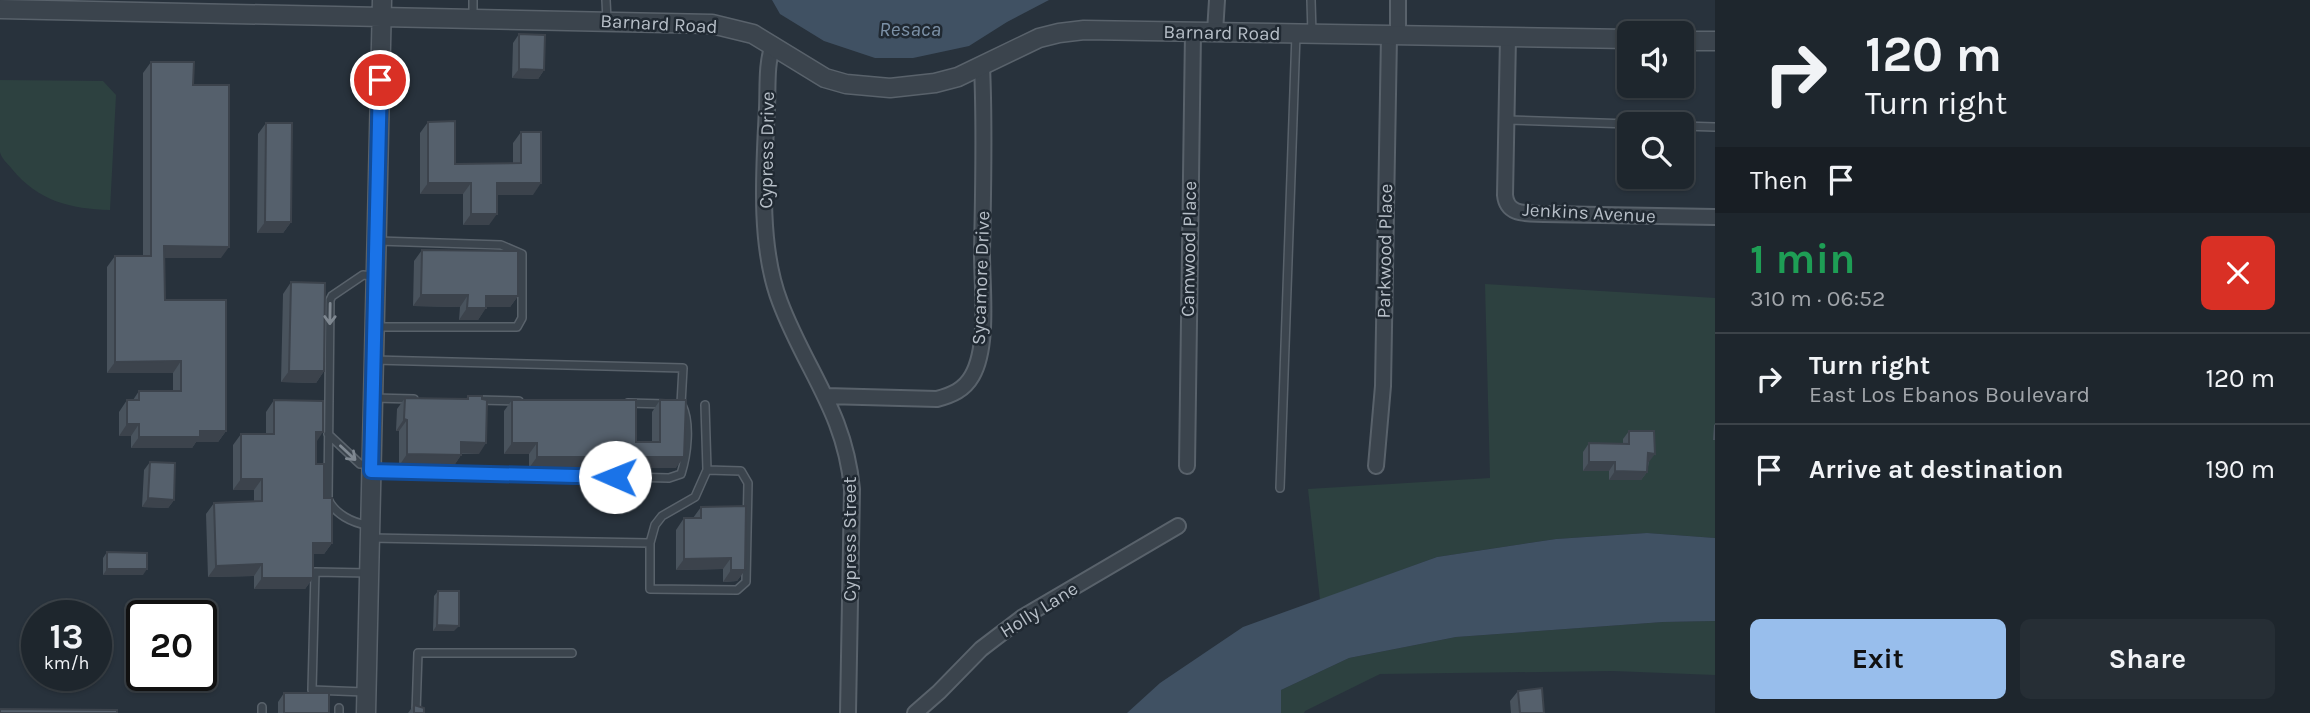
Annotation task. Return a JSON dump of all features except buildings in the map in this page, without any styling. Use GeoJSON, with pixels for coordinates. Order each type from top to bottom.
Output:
{"type":"FeatureCollection","features":[{"type":"Feature","properties":{"kind":"street"},"geometry":{"type":"LineString","coordinates":[[1215,32],[1217,0]]}},
{"type":"Feature","properties":{"kind":"street","name":"Parkwood Place"},"geometry":{"type":"LineString","coordinates":[[1376,466],[1383,386],[1393,36],[1398,0]]}},
{"type":"Feature","properties":{"kind":"street","name":"Barnard Road"},"geometry":{"type":"LineString","coordinates":[[0,9],[149,5],[473,9],[608,21],[712,24],[753,34],[825,78],[867,87],[890,88],[935,83],[958,77],[1019,47],[1059,33],[1084,30],[1617,40]]}},
{"type":"Feature","properties":{"kind":"street"},"geometry":{"type":"LineString","coordinates":[[366,713],[381,8]]}},
{"type":"Feature","properties":{"kind":"street","name":"Camwood Place"},"geometry":{"type":"LineString","coordinates":[[1186,466],[1193,32]]}},
{"type":"Feature","properties":{"kind":"street","name":"Jenkins Avenue"},"geometry":{"type":"LineString","coordinates":[[1508,37],[1505,195],[1510,209],[1544,214],[1715,217]]}},
{"type":"Feature","properties":{"kind":"street"},"geometry":{"type":"LineString","coordinates":[[1694,41],[1715,41]]}},
{"type":"Feature","properties":{"kind":"street","name":"Cypress Drive"},"geometry":{"type":"LineString","coordinates":[[768,255],[765,209],[766,127],[769,61],[773,45]]}},
{"type":"Feature","properties":{"kind":"street","name":"Sycamore Drive"},"geometry":{"type":"LineString","coordinates":[[826,396],[937,399],[951,395],[963,387],[972,375],[978,359],[982,320],[982,67]]}},
{"type":"Feature","properties":{"kind":"street","name":"Cypress Street"},"geometry":{"type":"LineString","coordinates":[[768,255],[780,304],[826,396],[846,447],[852,489],[848,713]]}},
{"type":"Feature","properties":{"kind":"street","name":"Holly Lane"},"geometry":{"type":"LineString","coordinates":[[915,713],[981,649],[1007,628],[1178,526]]}},
{"type":"Feature","properties":{"kind":"lane"},"geometry":{"type":"LineString","coordinates":[[606,0],[608,21]]}},
{"type":"Feature","properties":{"kind":"lane"},"geometry":{"type":"LineString","coordinates":[[1280,488],[1304,34],[1311,0]]}},
{"type":"Feature","properties":{"kind":"lane"},"geometry":{"type":"LineString","coordinates":[[1506,120],[1617,124]]}},
{"type":"Feature","properties":{"kind":"lane"},"geometry":{"type":"LineString","coordinates":[[1694,126],[1715,127]]}},
{"type":"Feature","properties":{"kind":"lane"},"geometry":{"type":"LineString","coordinates":[[374,327],[517,327],[522,317],[522,254],[501,245],[376,241]]}},
{"type":"Feature","properties":{"kind":"lane"},"geometry":{"type":"LineString","coordinates":[[375,276],[363,275],[330,300],[328,499],[331,506],[370,532],[650,543]]}},
{"type":"Feature","properties":{"kind":"lane"},"geometry":{"type":"LineString","coordinates":[[328,434],[360,464],[371,468],[669,478],[681,474],[686,459],[686,413],[681,404],[683,368],[374,360]]}},
{"type":"Feature","properties":{"kind":"lane"},"geometry":{"type":"LineString","coordinates":[[373,398],[426,399]]}},
{"type":"Feature","properties":{"kind":"lane"},"geometry":{"type":"LineString","coordinates":[[467,400],[534,401]]}},
{"type":"Feature","properties":{"kind":"lane"},"geometry":{"type":"LineString","coordinates":[[614,402],[681,404]]}},
{"type":"Feature","properties":{"kind":"lane"},"geometry":{"type":"LineString","coordinates":[[705,405],[707,470],[695,497],[662,516],[654,524],[650,543],[650,589],[737,590],[746,582],[748,483],[741,471],[707,470]]}},
{"type":"Feature","properties":{"kind":"lane"},"geometry":{"type":"LineString","coordinates":[[366,692],[312,690],[315,572],[369,573]]}},
{"type":"Feature","properties":{"kind":"lane"},"geometry":{"type":"LineString","coordinates":[[416,713],[418,653],[572,653]]}},
{"type":"Feature","properties":{"kind":"green space"},"geometry":{"type":"Polygon","coordinates":[[[0,80],[103,81],[116,95],[110,210],[82,208],[44,196],[22,180],[5,161],[0,152],[0,80]]]}},
{"type":"Feature","properties":{"kind":"green space"},"geometry":{"type":"Polygon","coordinates":[[[1485,284],[1715,298],[1715,538],[1647,533],[1556,539],[1437,557],[1320,600],[1308,489],[1490,478],[1485,284]]]}},
{"type":"Feature","properties":{"kind":"green space"},"geometry":{"type":"Polygon","coordinates":[[[1715,621],[1715,675],[1613,671],[1380,674],[1304,713],[1281,713],[1281,690],[1349,658],[1456,637],[1663,622],[1715,621]]]}},
{"type":"Feature","properties":{"kind":"water","name":"Resaca"},"geometry":{"type":"Polygon","coordinates":[[[772,0],[1049,0],[969,46],[913,58],[875,58],[824,41],[780,14],[772,0]]]}},
{"type":"Feature","properties":{"kind":"water"},"geometry":{"type":"Polygon","coordinates":[[[1647,533],[1715,538],[1715,621],[1663,622],[1456,637],[1349,658],[1281,690],[1281,713],[1127,713],[1160,683],[1243,627],[1437,557],[1556,539],[1647,533]]]}},
{"type":"Feature","properties":{"kind":"route"},"geometry":{"type":"LineString","coordinates":[[380,80],[371,471],[615,477]]}}]}
